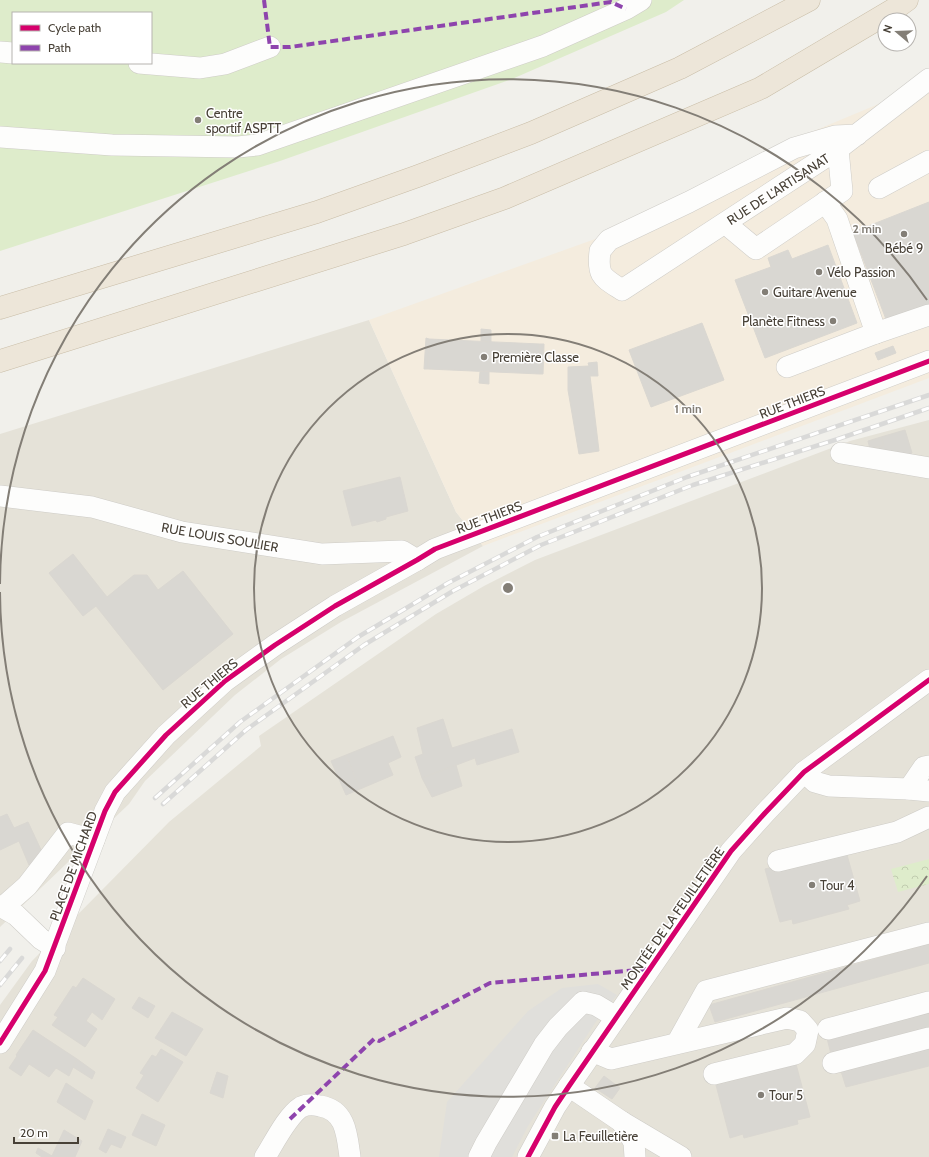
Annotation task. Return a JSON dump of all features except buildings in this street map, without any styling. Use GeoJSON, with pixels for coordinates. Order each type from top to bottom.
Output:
{"type":"FeatureCollection","features":[{"type":"Feature","properties":{"kind":"highway"},"geometry":{"type":"LineString","coordinates":[[0,308],[317,212],[418,176],[530,133],[680,68],[809,0]]}},
{"type":"Feature","properties":{"kind":"highway"},"geometry":{"type":"LineString","coordinates":[[0,360],[404,234],[505,198],[761,88],[907,0]]}},
{"type":"Feature","properties":{"kind":"street"},"geometry":{"type":"LineString","coordinates":[[0,137],[112,145],[238,147],[257,145],[543,46],[626,9],[641,0]]}},
{"type":"Feature","properties":{"kind":"street"},"geometry":{"type":"LineString","coordinates":[[151,64],[200,68],[225,64],[270,47]]}},
{"type":"Feature","properties":{"kind":"street"},"geometry":{"type":"LineString","coordinates":[[0,52],[12,53]]}},
{"type":"Feature","properties":{"kind":"street","name":"RUE DE L'ARTISANAT"},"geometry":{"type":"LineString","coordinates":[[857,135],[835,136],[794,148],[610,240],[600,251],[599,271],[605,279],[622,290],[726,224],[838,149],[857,135],[929,79]]}},
{"type":"Feature","properties":{"kind":"street"},"geometry":{"type":"LineString","coordinates":[[726,224],[756,249],[842,191],[838,149]]}},
{"type":"Feature","properties":{"kind":"street"},"geometry":{"type":"LineString","coordinates":[[879,188],[929,161]]}},
{"type":"Feature","properties":{"kind":"street"},"geometry":{"type":"LineString","coordinates":[[825,202],[836,219],[876,333]]}},
{"type":"Feature","properties":{"kind":"street"},"geometry":{"type":"LineString","coordinates":[[787,367],[876,333],[929,315]]}},
{"type":"Feature","properties":{"kind":"street","name":"RUE THIERS"},"geometry":{"type":"LineString","coordinates":[[115,792],[166,735],[225,681],[274,645],[335,606],[435,550],[929,361]]}},
{"type":"Feature","properties":{"kind":"street"},"geometry":{"type":"LineString","coordinates":[[841,454],[929,468]]}},
{"type":"Feature","properties":{"kind":"street","name":"RUE LOUIS SOULIER"},"geometry":{"type":"LineString","coordinates":[[0,496],[92,507],[182,532],[322,554],[402,551],[417,560]]}},
{"type":"Feature","properties":{"kind":"street","name":"MONTÉE DE LA FEUILLETIÈRE"},"geometry":{"type":"LineString","coordinates":[[528,1157],[555,1107],[592,1051],[731,851],[804,772],[929,680]]}},
{"type":"Feature","properties":{"kind":"street"},"geometry":{"type":"LineString","coordinates":[[804,772],[815,782],[829,786],[919,790],[924,767],[929,766]]}},
{"type":"Feature","properties":{"kind":"street","name":"PLACE DE MICHARD"},"geometry":{"type":"LineString","coordinates":[[94,840],[68,833],[27,886],[2,907],[16,915],[41,939],[55,948],[105,810],[115,792]]}},
{"type":"Feature","properties":{"kind":"street"},"geometry":{"type":"LineString","coordinates":[[778,861],[897,832],[929,817]]}},
{"type":"Feature","properties":{"kind":"street"},"geometry":{"type":"LineString","coordinates":[[677,1043],[706,991],[929,934]]}},
{"type":"Feature","properties":{"kind":"street"},"geometry":{"type":"LineString","coordinates":[[0,1043],[46,971],[55,948]]}},
{"type":"Feature","properties":{"kind":"street"},"geometry":{"type":"LineString","coordinates":[[479,1157],[544,1045],[558,1027],[583,1002],[596,1006],[616,1017]]}},
{"type":"Feature","properties":{"kind":"street"},"geometry":{"type":"LineString","coordinates":[[828,1029],[929,1002]]}},
{"type":"Feature","properties":{"kind":"street"},"geometry":{"type":"LineString","coordinates":[[592,1051],[611,1059],[787,1018],[800,1021],[808,1030],[805,1044],[795,1054],[714,1074]]}},
{"type":"Feature","properties":{"kind":"street"},"geometry":{"type":"LineString","coordinates":[[833,1063],[929,1038]]}},
{"type":"Feature","properties":{"kind":"street"},"geometry":{"type":"LineString","coordinates":[[569,1086],[622,1122],[681,1157]]}},
{"type":"Feature","properties":{"kind":"street"},"geometry":{"type":"LineString","coordinates":[[264,1157],[290,1118],[301,1107],[310,1104],[325,1107],[334,1111],[341,1118],[346,1130],[350,1157]]}},
{"type":"Feature","properties":{"kind":"street"},"geometry":{"type":"LineString","coordinates":[[622,1122],[634,1142],[635,1157]]}},
{"type":"Feature","properties":{"kind":"shaded area"},"geometry":{"type":"Polygon","coordinates":[[[929,83],[929,378],[483,546],[456,512],[369,320],[598,238],[797,138],[929,83]]]}},
{"type":"Feature","properties":{"kind":"shaded area"},"geometry":{"type":"Polygon","coordinates":[[[369,320],[456,512],[483,546],[341,622],[281,659],[235,695],[145,781],[129,804],[0,927],[0,434],[369,320]]]}},
{"type":"Feature","properties":{"kind":"shaded area"},"geometry":{"type":"Polygon","coordinates":[[[929,420],[929,1157],[0,1157],[0,1005],[32,961],[169,822],[261,746],[259,736],[436,614],[484,586],[535,560],[850,441],[929,420]]]}},
{"type":"Feature","properties":{"kind":"shaded area"},"geometry":{"type":"Polygon","coordinates":[[[598,984],[617,995],[595,1023],[528,1126],[512,1157],[439,1157],[447,1102],[528,1011],[562,988],[598,984]]]}},
{"type":"Feature","properties":{"kind":"green space","name":"Centre sportif ASPTT"},"geometry":{"type":"Polygon","coordinates":[[[0,0],[684,0],[666,12],[512,79],[280,161],[0,251],[0,0]]]}},
{"type":"Feature","properties":{"kind":"green space"},"geometry":{"type":"Polygon","coordinates":[[[929,859],[929,884],[898,892],[891,869],[929,859]]]}},
{"type":"Feature","properties":{"kind":"railway"},"geometry":{"type":"LineString","coordinates":[[155,798],[240,722],[358,637],[448,583],[537,537],[687,477],[929,395]]}},
{"type":"Feature","properties":{"kind":"railway"},"geometry":{"type":"LineString","coordinates":[[163,804],[246,730],[364,645],[453,591],[541,545],[693,485],[838,439],[929,408]]}},
{"type":"Feature","properties":{"kind":"railway"},"geometry":{"type":"LineString","coordinates":[[0,961],[10,949]]}},
{"type":"Feature","properties":{"kind":"railway"},"geometry":{"type":"LineString","coordinates":[[0,985],[22,958]]}},
{"type":"Feature","properties":{"kind":"marked path"},"geometry":{"type":"LineString","coordinates":[[264,0],[270,47],[290,47],[611,2],[626,9]]}},
{"type":"Feature","properties":{"kind":"marked path"},"geometry":{"type":"LineString","coordinates":[[290,1119],[374,1039],[379,1041],[490,983],[649,969]]}},
{"type":"Feature","properties":{"kind":"cycle path"},"geometry":{"type":"LineString","coordinates":[[0,1043],[45,971],[105,811],[115,792],[166,735],[225,681],[275,645],[335,606],[435,549],[929,361]]}},
{"type":"Feature","properties":{"kind":"cycle path"},"geometry":{"type":"LineString","coordinates":[[528,1157],[555,1107],[731,851],[804,772],[929,680]]}},
{"type":"Feature","properties":{"kind":"place","name":"Centre sportif ASPTT"},"geometry":{"type":"Point","coordinates":[198,120]}},
{"type":"Feature","properties":{"kind":"place","name":"Bébé 9"},"geometry":{"type":"Point","coordinates":[904,234]}},
{"type":"Feature","properties":{"kind":"place","name":"Vélo Passion"},"geometry":{"type":"Point","coordinates":[819,272]}},
{"type":"Feature","properties":{"kind":"place","name":"Guitare Avenue"},"geometry":{"type":"Point","coordinates":[765,292]}},
{"type":"Feature","properties":{"kind":"place","name":"Planète Fitness"},"geometry":{"type":"Point","coordinates":[833,321]}},
{"type":"Feature","properties":{"kind":"place","name":"Première Classe"},"geometry":{"type":"Point","coordinates":[484,357]}},
{"type":"Feature","properties":{"kind":"place","name":"Tour 4"},"geometry":{"type":"Point","coordinates":[812,885]}},
{"type":"Feature","properties":{"kind":"place","name":"Tour 5"},"geometry":{"type":"Point","coordinates":[761,1095]}},
{"type":"Feature","properties":{"kind":"place","name":"La Feuilletière"},"geometry":{"type":"Point","coordinates":[555,1136]}}]}
